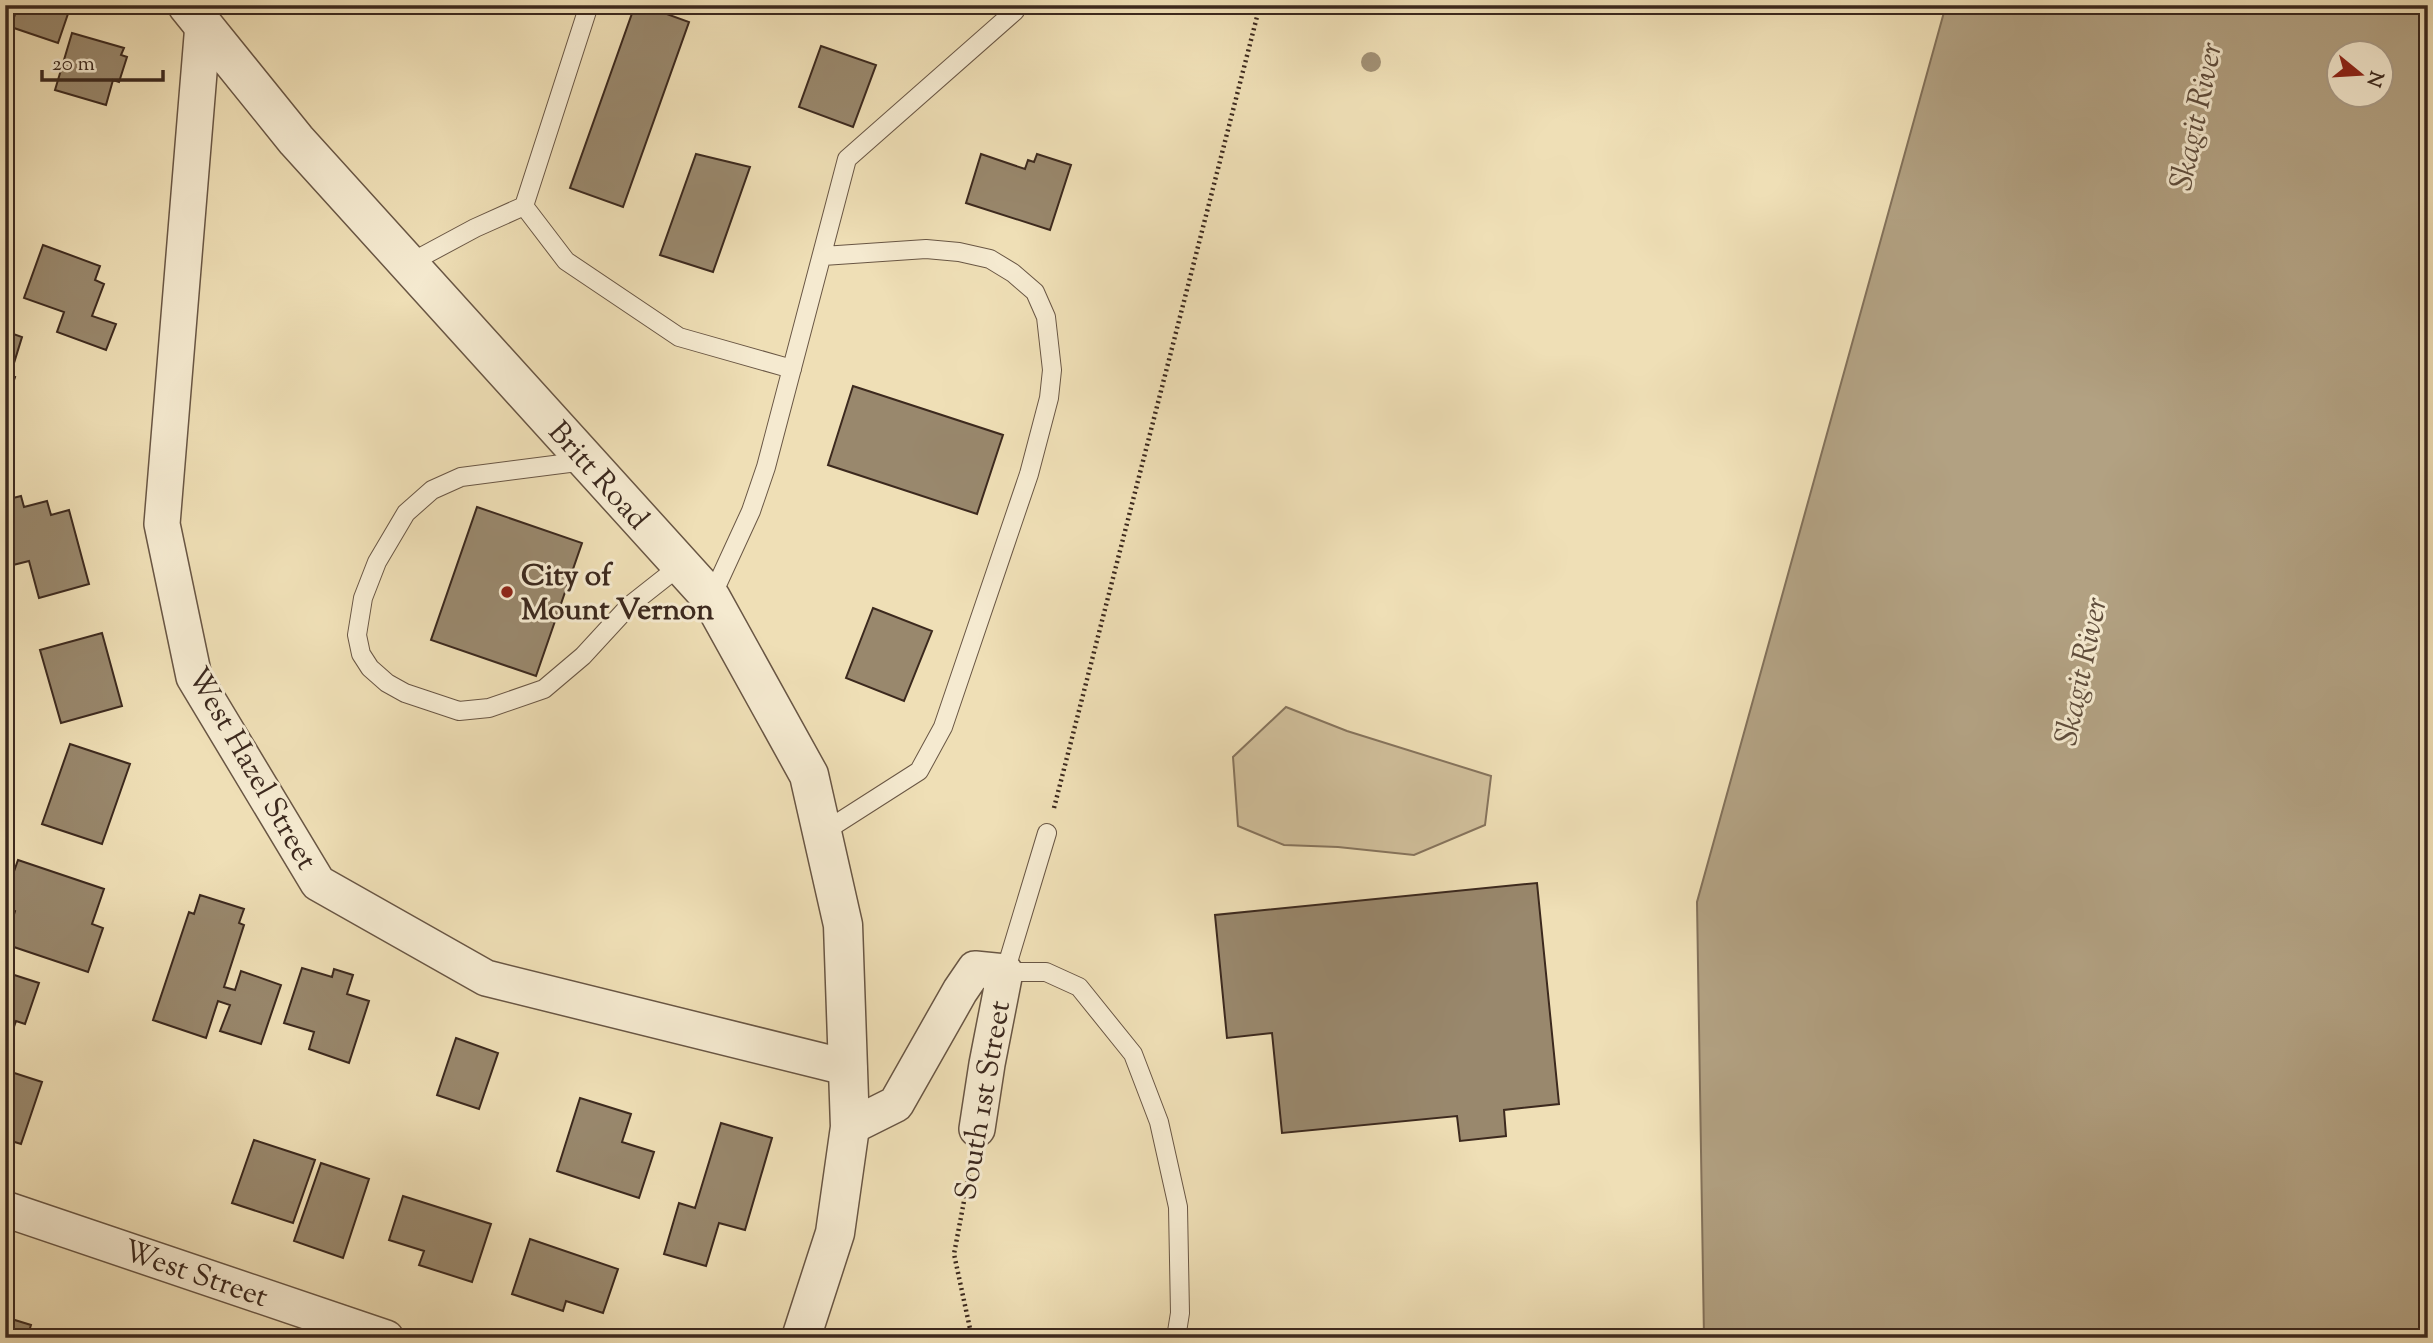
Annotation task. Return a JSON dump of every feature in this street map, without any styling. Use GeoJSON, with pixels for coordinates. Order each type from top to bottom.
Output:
{"type":"FeatureCollection","features":[{"type":"Feature","properties":{"kind":"street","name":"Britt Road"},"geometry":{"type":"LineString","coordinates":[[195,15],[296,140],[711,598],[809,775],[843,925],[849,1068]]}},
{"type":"Feature","properties":{"kind":"street","name":"West Hazel Street"},"geometry":{"type":"LineString","coordinates":[[195,15],[162,524],[194,677],[318,883],[486,978],[849,1068]]}},
{"type":"Feature","properties":{"kind":"street","name":"South 1st Street"},"geometry":{"type":"LineString","coordinates":[[850,1127],[896,1104],[975,969],[1005,972],[977,1129]]}},
{"type":"Feature","properties":{"kind":"street"},"geometry":{"type":"LineString","coordinates":[[801,1338],[835,1233],[850,1127],[849,1068]]}},
{"type":"Feature","properties":{"kind":"street","name":"West Street"},"geometry":{"type":"LineString","coordinates":[[5,1209],[386,1338]]}},
{"type":"Feature","properties":{"kind":"lane"},"geometry":{"type":"LineString","coordinates":[[408,264],[475,228],[524,206],[589,5]]}},
{"type":"Feature","properties":{"kind":"lane"},"geometry":{"type":"LineString","coordinates":[[711,598],[751,511],[766,467],[824,256],[847,159],[1015,11],[1016,5]]}},
{"type":"Feature","properties":{"kind":"lane"},"geometry":{"type":"LineString","coordinates":[[524,206],[566,261],[679,337],[792,369]]}},
{"type":"Feature","properties":{"kind":"lane"},"geometry":{"type":"LineString","coordinates":[[822,833],[919,771],[943,727],[1029,474],[1049,398],[1052,370],[1046,317],[1035,292],[1013,273],[990,259],[959,252],[926,249],[824,256]]}},
{"type":"Feature","properties":{"kind":"lane"},"geometry":{"type":"LineString","coordinates":[[586,460],[461,477],[432,490],[406,513],[381,553],[363,598],[357,635],[361,654],[370,668],[387,683],[405,693],[459,711],[489,708],[544,689],[583,656],[629,606],[681,565]]}},
{"type":"Feature","properties":{"kind":"lane"},"geometry":{"type":"LineString","coordinates":[[1047,832],[1005,972],[1046,972],[1079,986],[1133,1054],[1158,1122],[1178,1207],[1180,1313],[1176,1338]]}},
{"type":"Feature","properties":{"kind":"path"},"geometry":{"type":"LineString","coordinates":[[1047,832],[1260,5]]}},
{"type":"Feature","properties":{"kind":"path","name":"South 1st Street"},"geometry":{"type":"LineString","coordinates":[[972,1338],[954,1254],[977,1129]]}},
{"type":"Feature","properties":{"kind":"shaded area"},"geometry":{"type":"Polygon","coordinates":[[[1286,707],[1347,731],[1491,776],[1485,825],[1414,855],[1338,847],[1284,845],[1238,826],[1233,757],[1286,707]]]}},
{"type":"Feature","properties":{"kind":"water","name":"Skagit River"},"geometry":{"type":"Polygon","coordinates":[[[1946,5],[2428,5],[2428,1338],[1704,1338],[1697,902],[1946,5]]]}},
{"type":"Feature","properties":{"kind":"building"},"geometry":{"type":"Polygon","coordinates":[[[18,5],[71,5],[58,43],[11,27],[18,5]]]}},
{"type":"Feature","properties":{"kind":"building"},"geometry":{"type":"Polygon","coordinates":[[[635,5],[642,5],[689,22],[623,207],[570,188],[635,5]]]}},
{"type":"Feature","properties":{"kind":"building"},"geometry":{"type":"Polygon","coordinates":[[[72,33],[124,48],[121,55],[127,57],[119,82],[113,80],[106,105],[55,90],[72,33]]]}},
{"type":"Feature","properties":{"kind":"building"},"geometry":{"type":"Polygon","coordinates":[[[821,46],[876,65],[853,127],[799,107],[821,46]]]}},
{"type":"Feature","properties":{"kind":"building"},"geometry":{"type":"Polygon","coordinates":[[[696,154],[750,167],[713,272],[660,255],[696,154]]]}},
{"type":"Feature","properties":{"kind":"building"},"geometry":{"type":"Polygon","coordinates":[[[981,154],[1025,169],[1028,160],[1034,162],[1037,154],[1071,165],[1050,230],[966,203],[981,154]]]}},
{"type":"Feature","properties":{"kind":"building"},"geometry":{"type":"Polygon","coordinates":[[[43,245],[100,266],[95,280],[104,284],[92,316],[116,324],[106,350],[57,332],[64,312],[24,298],[43,245]]]}},
{"type":"Feature","properties":{"kind":"building"},"geometry":{"type":"Polygon","coordinates":[[[5,331],[22,337],[10,376],[15,377],[5,408],[5,331]]]}},
{"type":"Feature","properties":{"kind":"building"},"geometry":{"type":"Polygon","coordinates":[[[853,386],[1003,435],[977,514],[828,465],[853,386]]]}},
{"type":"Feature","properties":{"kind":"building"},"geometry":{"type":"Polygon","coordinates":[[[21,496],[24,507],[47,501],[51,515],[69,510],[89,584],[39,598],[29,561],[13,565],[10,555],[5,556],[5,500],[21,496]]]}},
{"type":"Feature","properties":{"kind":"building","name":"City of Mount Vernon"},"geometry":{"type":"Polygon","coordinates":[[[477,507],[582,543],[536,676],[431,640],[477,507]]]}},
{"type":"Feature","properties":{"kind":"building"},"geometry":{"type":"Polygon","coordinates":[[[873,608],[932,631],[904,701],[846,678],[873,608]]]}},
{"type":"Feature","properties":{"kind":"building"},"geometry":{"type":"Polygon","coordinates":[[[102,633],[122,706],[61,723],[40,650],[102,633]]]}},
{"type":"Feature","properties":{"kind":"building"},"geometry":{"type":"Polygon","coordinates":[[[70,744],[130,764],[102,844],[42,824],[70,744]]]}},
{"type":"Feature","properties":{"kind":"building"},"geometry":{"type":"Polygon","coordinates":[[[18,860],[104,889],[92,924],[103,928],[88,972],[5,944],[15,911],[5,907],[5,897],[18,860]]]}},
{"type":"Feature","properties":{"kind":"building"},"geometry":{"type":"Polygon","coordinates":[[[1537,883],[1559,1104],[1504,1110],[1506,1136],[1460,1141],[1457,1116],[1282,1133],[1272,1033],[1227,1038],[1215,915],[1537,883]]]}},
{"type":"Feature","properties":{"kind":"building"},"geometry":{"type":"Polygon","coordinates":[[[200,895],[244,909],[239,923],[244,925],[224,987],[235,990],[241,971],[281,985],[261,1044],[220,1031],[230,1005],[218,1001],[206,1038],[153,1020],[189,912],[194,914],[200,895]]]}},
{"type":"Feature","properties":{"kind":"building"},"geometry":{"type":"Polygon","coordinates":[[[302,968],[332,977],[334,969],[353,975],[347,994],[369,1001],[349,1063],[309,1049],[314,1032],[284,1023],[302,968]]]}},
{"type":"Feature","properties":{"kind":"building"},"geometry":{"type":"Polygon","coordinates":[[[5,972],[39,983],[25,1024],[16,1021],[5,1053],[5,972]]]}},
{"type":"Feature","properties":{"kind":"building"},"geometry":{"type":"Polygon","coordinates":[[[456,1038],[498,1053],[479,1109],[437,1095],[456,1038]]]}},
{"type":"Feature","properties":{"kind":"building"},"geometry":{"type":"Polygon","coordinates":[[[5,1070],[42,1082],[21,1144],[5,1139],[5,1070]]]}},
{"type":"Feature","properties":{"kind":"building"},"geometry":{"type":"Polygon","coordinates":[[[580,1098],[631,1114],[622,1142],[654,1152],[639,1198],[557,1171],[580,1098]]]}},
{"type":"Feature","properties":{"kind":"building"},"geometry":{"type":"Polygon","coordinates":[[[721,1123],[772,1138],[745,1230],[719,1223],[706,1266],[664,1254],[679,1203],[695,1208],[721,1123]]]}},
{"type":"Feature","properties":{"kind":"building"},"geometry":{"type":"Polygon","coordinates":[[[254,1140],[315,1160],[293,1223],[232,1203],[254,1140]]]}},
{"type":"Feature","properties":{"kind":"building"},"geometry":{"type":"Polygon","coordinates":[[[321,1163],[369,1179],[343,1258],[294,1241],[321,1163]]]}},
{"type":"Feature","properties":{"kind":"building"},"geometry":{"type":"Polygon","coordinates":[[[403,1196],[491,1224],[472,1282],[419,1265],[424,1251],[389,1240],[403,1196]]]}},
{"type":"Feature","properties":{"kind":"building"},"geometry":{"type":"Polygon","coordinates":[[[530,1239],[618,1269],[603,1313],[566,1301],[563,1311],[512,1294],[530,1239]]]}},
{"type":"Feature","properties":{"kind":"building"},"geometry":{"type":"Polygon","coordinates":[[[5,1317],[31,1325],[27,1338],[5,1338],[5,1317]]]}},
{"type":"Feature","properties":{"kind":"place","name":"City of Mount Vernon"},"geometry":{"type":"Point","coordinates":[507,592]}}]}
